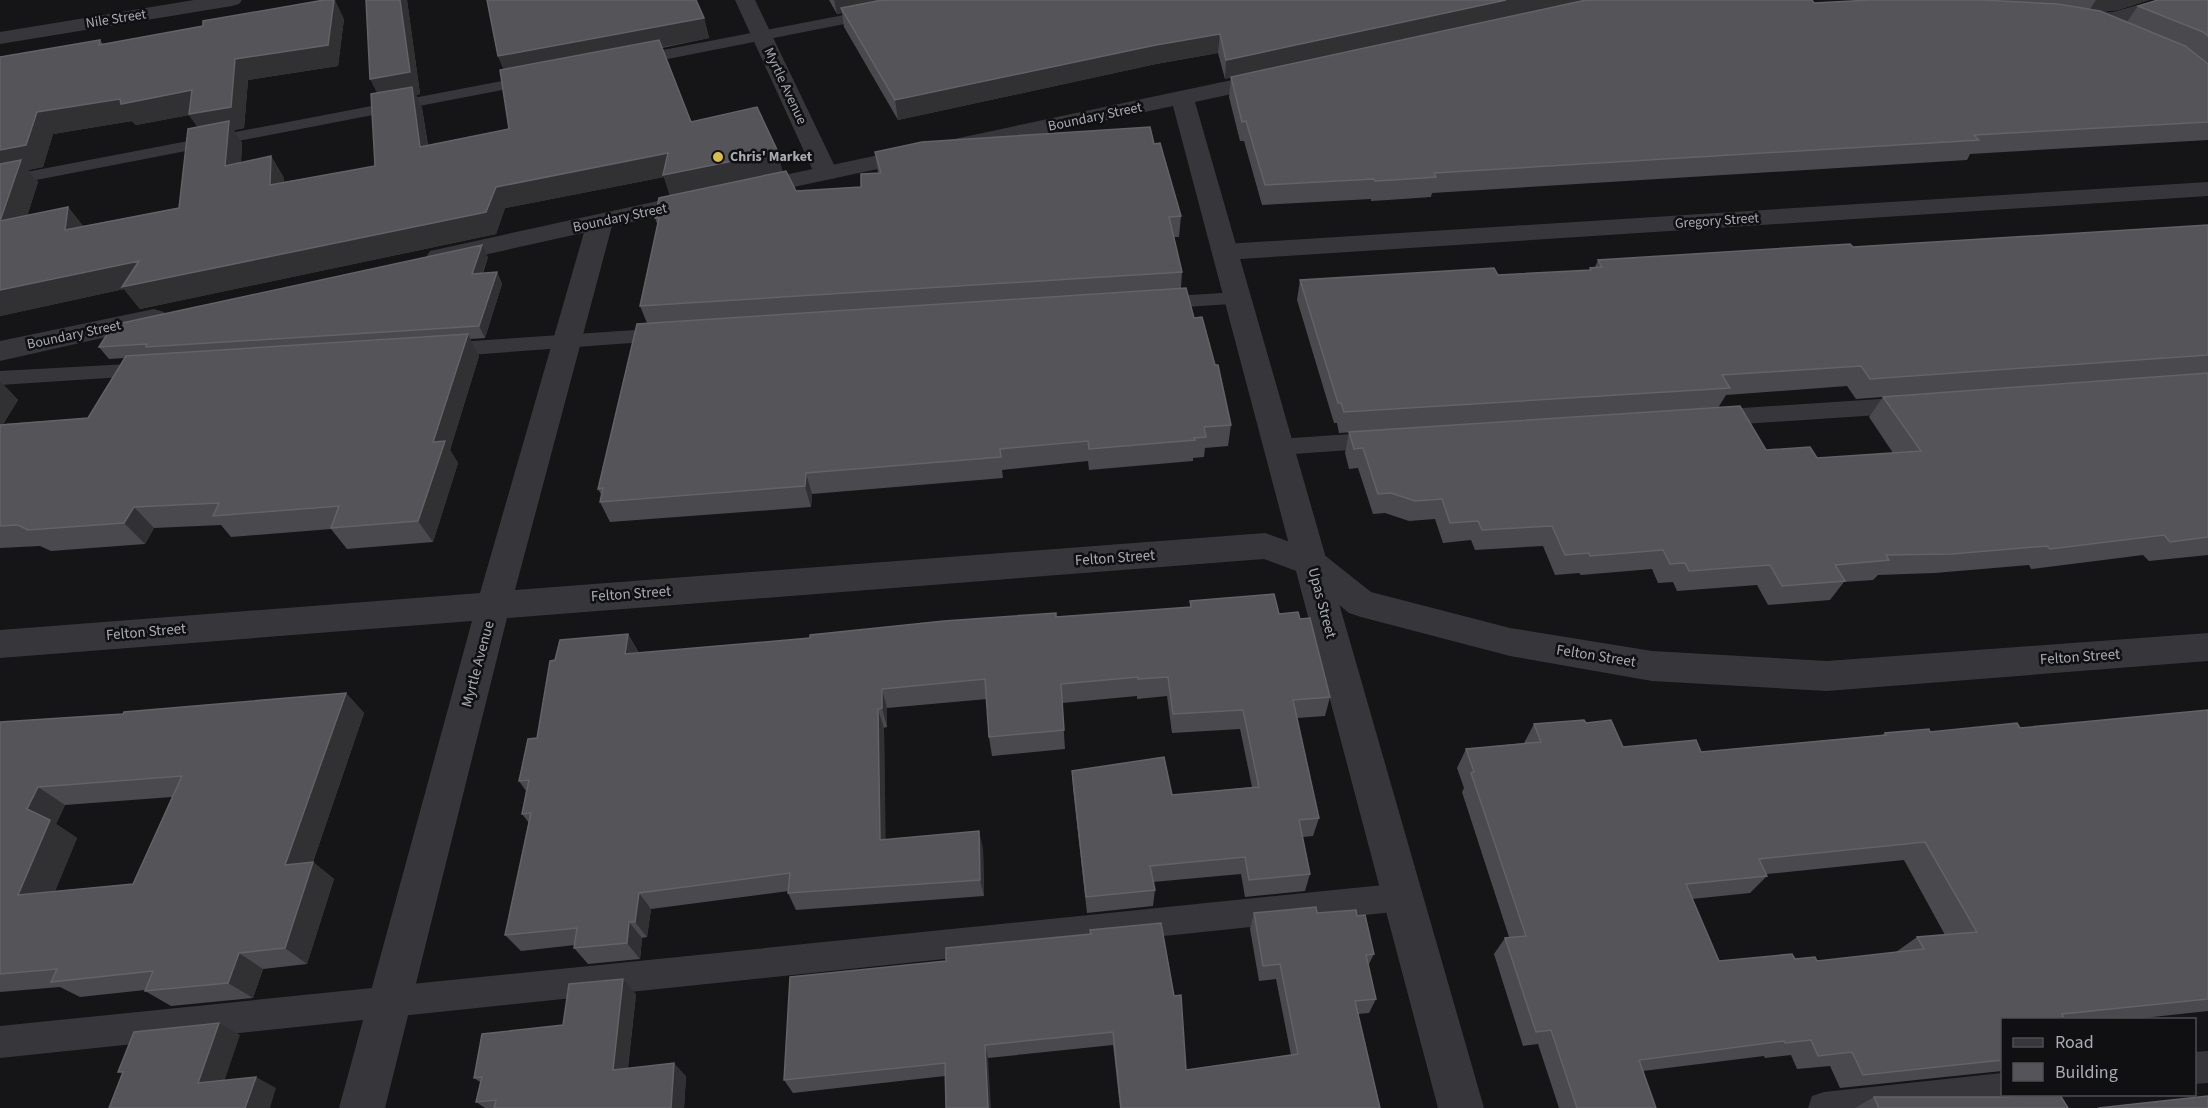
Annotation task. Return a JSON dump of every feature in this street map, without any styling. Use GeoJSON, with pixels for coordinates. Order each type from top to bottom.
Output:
{"type":"FeatureCollection","features":[{"type":"Feature","properties":{"kind":"street","name":"Nile Street"},"geometry":{"type":"LineString","coordinates":[[0,38],[232,0]]}},
{"type":"Feature","properties":{"kind":"street","name":"Myrtle Avenue"},"geometry":{"type":"LineString","coordinates":[[745,0],[826,173]]}},
{"type":"Feature","properties":{"kind":"street"},"geometry":{"type":"LineString","coordinates":[[2087,22],[2120,18],[2178,0]]}},
{"type":"Feature","properties":{"kind":"street"},"geometry":{"type":"LineString","coordinates":[[2056,16],[2087,22],[2126,34]]}},
{"type":"Feature","properties":{"kind":"street","name":"Boundary Street"},"geometry":{"type":"LineString","coordinates":[[416,262],[1300,73]]}},
{"type":"Feature","properties":{"kind":"street","name":"Upas Street"},"geometry":{"type":"LineString","coordinates":[[1183,99],[1461,1108]]}},
{"type":"Feature","properties":{"kind":"street","name":"Gregory Street"},"geometry":{"type":"LineString","coordinates":[[1226,252],[2208,189]]}},
{"type":"Feature","properties":{"kind":"street","name":"Myrtle Avenue"},"geometry":{"type":"LineString","coordinates":[[362,1108],[494,604],[600,222]]}},
{"type":"Feature","properties":{"kind":"street","name":"Boundary Street"},"geometry":{"type":"LineString","coordinates":[[0,351],[173,314]]}},
{"type":"Feature","properties":{"kind":"street","name":"Felton Street"},"geometry":{"type":"LineString","coordinates":[[0,644],[1264,546],[1311,563],[1360,603],[1510,642],[1652,666],[1827,676],[2208,647]]}},
{"type":"Feature","properties":{"kind":"lane"},"geometry":{"type":"LineString","coordinates":[[621,63],[888,11]]}},
{"type":"Feature","properties":{"kind":"lane"},"geometry":{"type":"LineString","coordinates":[[0,182],[551,76]]}},
{"type":"Feature","properties":{"kind":"lane"},"geometry":{"type":"LineString","coordinates":[[1142,304],[1238,298]]}},
{"type":"Feature","properties":{"kind":"lane"},"geometry":{"type":"LineString","coordinates":[[428,351],[688,333]]}},
{"type":"Feature","properties":{"kind":"lane"},"geometry":{"type":"LineString","coordinates":[[0,378],[170,368]]}},
{"type":"Feature","properties":{"kind":"lane"},"geometry":{"type":"LineString","coordinates":[[1698,419],[1925,404]]}},
{"type":"Feature","properties":{"kind":"lane"},"geometry":{"type":"LineString","coordinates":[[1279,447],[1399,439]]}},
{"type":"Feature","properties":{"kind":"lane"},"geometry":{"type":"LineString","coordinates":[[0,1042],[1404,897]]}},
{"type":"Feature","properties":{"kind":"lane"},"geometry":{"type":"LineString","coordinates":[[1824,1108],[2001,1089]]}},
{"type":"Feature","properties":{"kind":"building"},"geometry":{"type":"Polygon","coordinates":[[[334,0],[328,45],[235,59],[231,107],[189,114],[192,90],[121,104],[120,99],[37,112],[26,145],[0,150],[0,57],[100,40],[99,45],[203,26],[203,21],[334,0]]]}},
{"type":"Feature","properties":{"kind":"building"},"geometry":{"type":"Polygon","coordinates":[[[366,0],[400,0],[410,72],[370,79],[366,0]]]}},
{"type":"Feature","properties":{"kind":"building"},"geometry":{"type":"Polygon","coordinates":[[[487,0],[696,0],[704,18],[498,56],[487,0]]]}},
{"type":"Feature","properties":{"kind":"building"},"geometry":{"type":"Polygon","coordinates":[[[882,0],[1506,0],[1226,60],[1220,34],[1156,45],[895,100],[841,8],[882,0]]]}},
{"type":"Feature","properties":{"kind":"building"},"geometry":{"type":"Polygon","coordinates":[[[1586,0],[1812,0],[1814,3],[1870,0],[1982,0],[2058,4],[2100,11],[2185,46],[2208,64],[2208,122],[1974,135],[1979,140],[1434,173],[1436,177],[1393,180],[1265,185],[1246,121],[1242,122],[1231,77],[1586,0]]]}},
{"type":"Feature","properties":{"kind":"building"},"geometry":{"type":"Polygon","coordinates":[[[2158,0],[2208,0],[2208,36],[2138,6],[2158,0]]]}},
{"type":"Feature","properties":{"kind":"building"},"geometry":{"type":"Polygon","coordinates":[[[659,40],[691,122],[757,107],[778,152],[663,175],[668,153],[496,187],[486,212],[122,287],[139,261],[0,290],[0,221],[68,207],[65,230],[179,208],[188,129],[229,121],[225,166],[271,156],[270,185],[375,166],[371,94],[412,87],[420,147],[509,129],[500,70],[659,40]]]}},
{"type":"Feature","properties":{"kind":"building"},"geometry":{"type":"Polygon","coordinates":[[[1150,127],[1154,144],[1160,143],[1181,216],[1169,217],[1182,272],[640,306],[659,218],[655,218],[659,198],[786,171],[796,191],[861,187],[861,174],[881,173],[875,152],[922,142],[1150,127]]]}},
{"type":"Feature","properties":{"kind":"building"},"geometry":{"type":"Polygon","coordinates":[[[21,160],[0,221],[0,164],[21,160]]]}},
{"type":"Feature","properties":{"kind":"building"},"geometry":{"type":"Polygon","coordinates":[[[2208,225],[2208,355],[1870,379],[1861,366],[1722,375],[1730,388],[1344,412],[1341,403],[1338,403],[1300,280],[1494,268],[1498,275],[1591,270],[1590,268],[1602,267],[1598,260],[2208,225]]]}},
{"type":"Feature","properties":{"kind":"building"},"geometry":{"type":"Polygon","coordinates":[[[482,245],[472,274],[497,272],[479,326],[146,347],[147,344],[99,347],[113,325],[482,245]]]}},
{"type":"Feature","properties":{"kind":"building"},"geometry":{"type":"Polygon","coordinates":[[[1186,288],[1194,318],[1202,317],[1215,365],[1218,365],[1231,425],[1204,427],[1206,437],[1194,438],[1195,440],[1089,449],[1088,441],[1000,449],[1001,457],[806,473],[805,486],[600,502],[603,488],[598,489],[637,324],[1186,288]]]}},
{"type":"Feature","properties":{"kind":"building"},"geometry":{"type":"Polygon","coordinates":[[[468,334],[433,442],[445,441],[418,521],[331,528],[339,506],[213,516],[219,503],[134,507],[124,523],[28,530],[18,525],[0,526],[0,425],[88,418],[126,356],[468,334]]]}},
{"type":"Feature","properties":{"kind":"building"},"geometry":{"type":"Polygon","coordinates":[[[2208,373],[2208,537],[2170,542],[2164,535],[2050,549],[2047,546],[1952,554],[1886,555],[1889,560],[1835,565],[1845,581],[1782,586],[1770,565],[1689,571],[1685,563],[1670,564],[1663,550],[1590,556],[1589,553],[1565,555],[1552,526],[1482,530],[1478,521],[1450,523],[1442,499],[1415,501],[1391,493],[1378,494],[1363,448],[1354,449],[1349,432],[1740,406],[1766,450],[1810,447],[1817,458],[1921,451],[1883,397],[2208,373]]]}},
{"type":"Feature","properties":{"kind":"building"},"geometry":{"type":"Polygon","coordinates":[[[1274,594],[1279,614],[1298,612],[1300,619],[1310,618],[1330,697],[1293,700],[1319,818],[1299,820],[1310,874],[1249,880],[1245,857],[1150,866],[1155,890],[1086,897],[1072,771],[1164,757],[1172,795],[1259,787],[1243,710],[1173,714],[1168,677],[1138,679],[1138,677],[1061,684],[1064,730],[989,737],[985,679],[882,689],[882,708],[878,709],[880,840],[979,831],[980,880],[788,893],[790,873],[639,893],[635,922],[629,922],[627,943],[574,948],[577,928],[505,935],[531,813],[522,814],[529,780],[519,781],[528,739],[537,738],[550,661],[555,660],[560,640],[628,634],[625,654],[810,638],[810,635],[944,621],[1056,613],[1056,617],[1191,607],[1190,601],[1274,594]]]}},
{"type":"Feature","properties":{"kind":"building"},"geometry":{"type":"Polygon","coordinates":[[[346,693],[285,865],[313,862],[285,948],[239,953],[228,983],[145,991],[153,971],[51,982],[57,969],[0,974],[0,722],[123,714],[124,712],[346,693]],[[182,776],[38,787],[27,809],[50,820],[18,895],[133,884],[182,776]]]}},
{"type":"Feature","properties":{"kind":"building"},"geometry":{"type":"Polygon","coordinates":[[[2208,710],[2208,999],[2062,1014],[2064,1018],[2001,1018],[2001,1060],[1863,1075],[1852,1052],[1818,1056],[1811,1040],[1785,1043],[1784,1041],[1639,1060],[1656,1108],[1577,1108],[1551,1030],[1536,1032],[1505,938],[1526,936],[1471,773],[1474,772],[1466,749],[1541,742],[1534,724],[1584,720],[1586,723],[1611,720],[1623,747],[1696,740],[1701,752],[1886,735],[1885,733],[1929,729],[1930,732],[2017,723],[2020,728],[2208,710]],[[1925,842],[1759,859],[1767,876],[1686,884],[1719,961],[1792,954],[1795,959],[1815,957],[1817,961],[1924,949],[1917,937],[1977,932],[1925,842]]]}},
{"type":"Feature","properties":{"kind":"building"},"geometry":{"type":"Polygon","coordinates":[[[1316,907],[1317,913],[1356,910],[1357,916],[1365,915],[1374,954],[1366,955],[1376,999],[1355,1001],[1380,1108],[1121,1108],[1113,1032],[985,1045],[988,1108],[946,1108],[945,1063],[784,1080],[790,977],[946,961],[946,948],[1091,934],[1090,930],[1161,923],[1174,996],[1181,995],[1186,1070],[1298,1054],[1280,964],[1263,966],[1254,913],[1316,907]]]}},
{"type":"Feature","properties":{"kind":"building"},"geometry":{"type":"Polygon","coordinates":[[[623,979],[613,1070],[674,1063],[671,1108],[494,1108],[496,1100],[476,1102],[482,1077],[474,1078],[482,1034],[563,1025],[569,984],[623,979]]]}},
{"type":"Feature","properties":{"kind":"building"},"geometry":{"type":"Polygon","coordinates":[[[219,1023],[198,1083],[256,1077],[245,1108],[109,1108],[123,1072],[118,1072],[134,1032],[219,1023]]]}},
{"type":"Feature","properties":{"kind":"building"},"geometry":{"type":"Polygon","coordinates":[[[2061,1096],[2068,1108],[1879,1108],[1874,1097],[2061,1096]]]}},
{"type":"Feature","properties":{"kind":"building"},"geometry":{"type":"Polygon","coordinates":[[[2208,1096],[2208,1108],[2098,1108],[2208,1096]]]}},
{"type":"Feature","properties":{"kind":"place","name":"Chris' Market"},"geometry":{"type":"Point","coordinates":[718,157]}}]}
